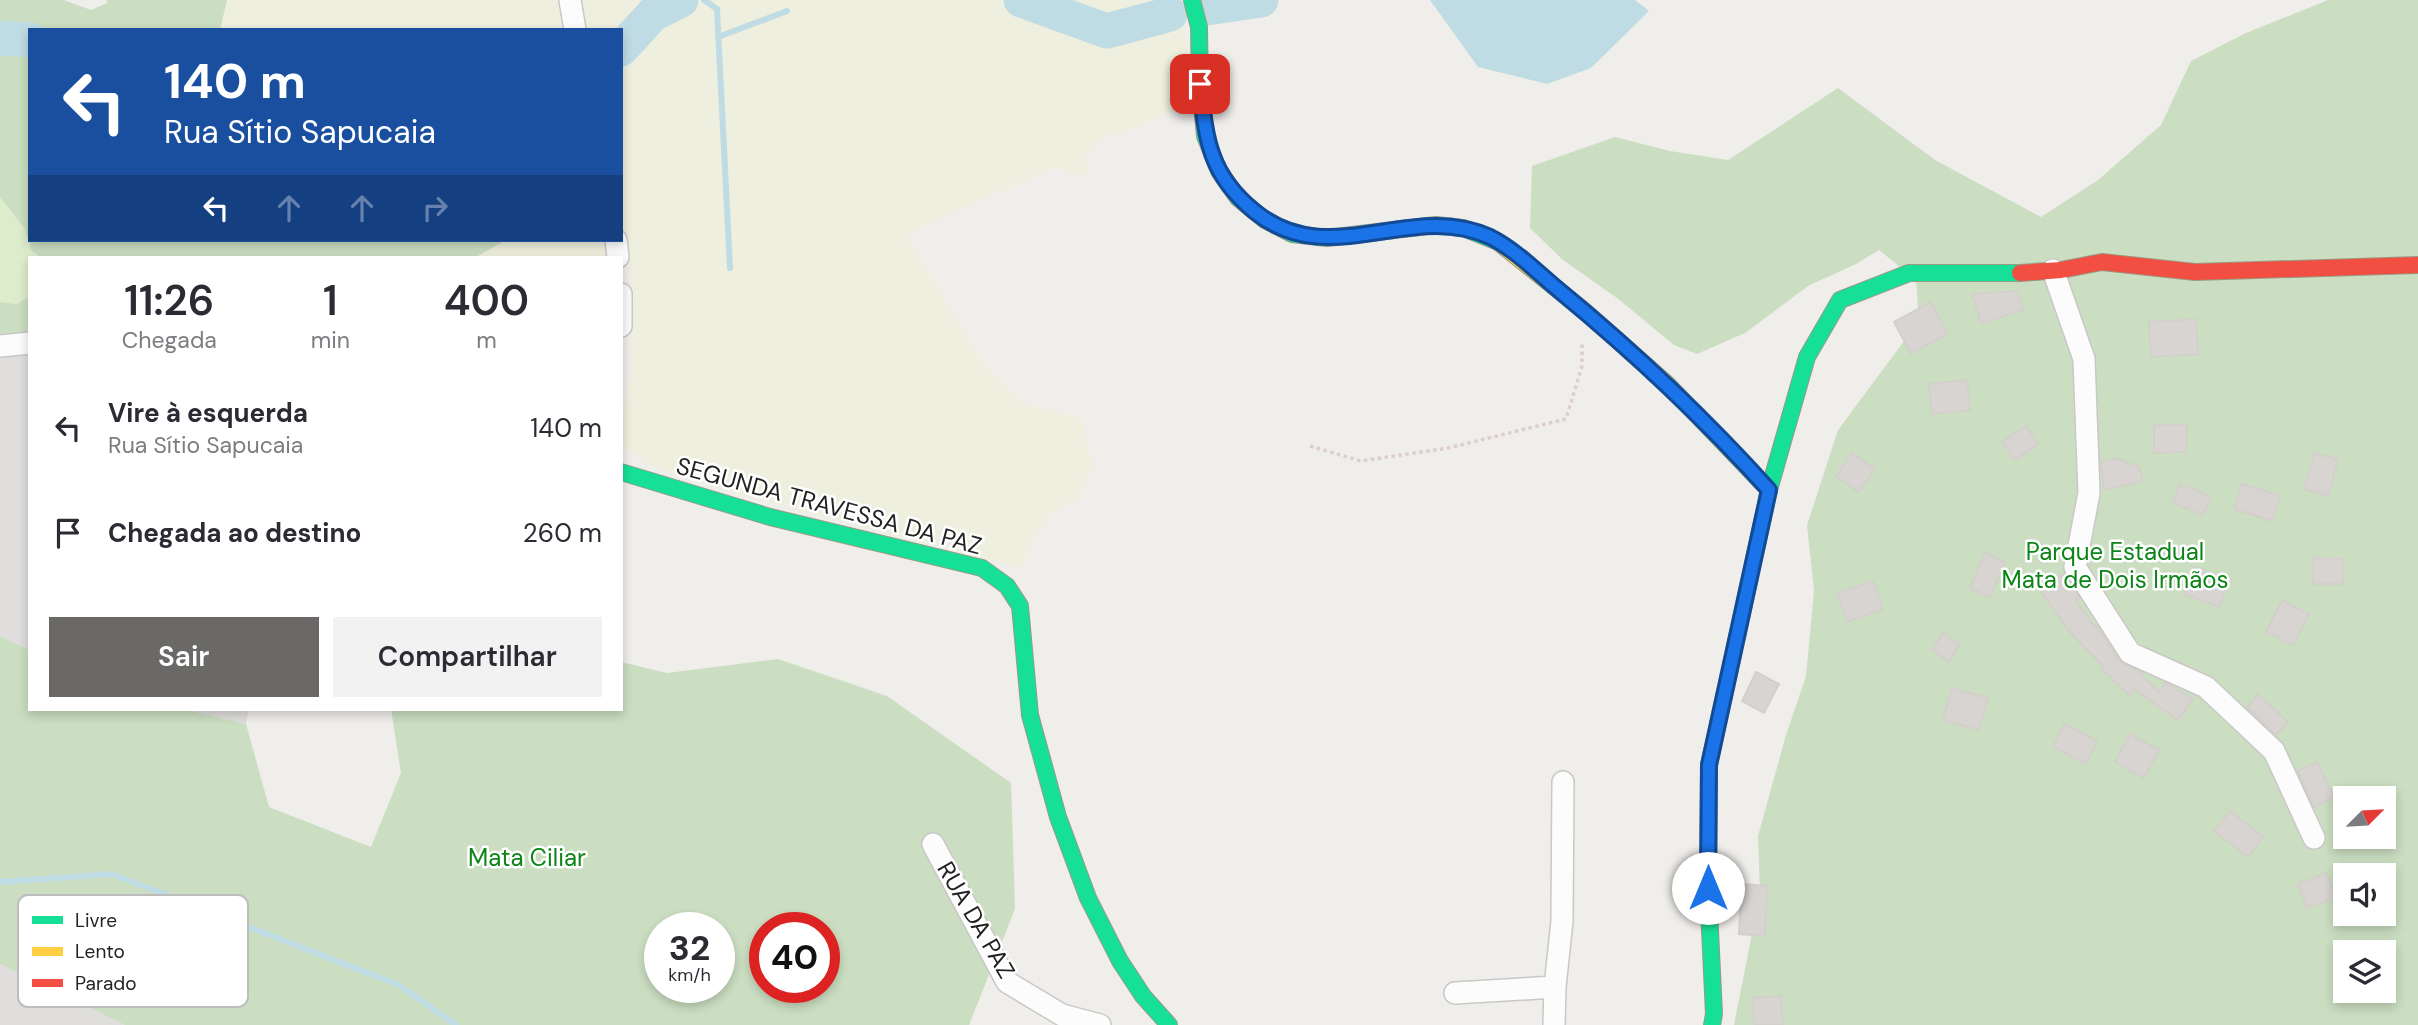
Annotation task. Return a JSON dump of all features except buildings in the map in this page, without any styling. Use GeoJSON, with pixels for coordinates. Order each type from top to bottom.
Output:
{"type":"FeatureCollection","features":[{"type":"Feature","properties":{"kind":"street"},"geometry":{"type":"LineString","coordinates":[[570,0],[575,28]]}},
{"type":"Feature","properties":{"kind":"street"},"geometry":{"type":"LineString","coordinates":[[1192,0],[1199,27],[1200,84],[1205,136],[1219,171],[1238,198],[1265,220],[1292,234],[1327,238],[1436,225],[1464,228],[1489,237],[1508,248],[1582,309],[1682,398],[1769,490]]}},
{"type":"Feature","properties":{"kind":"street"},"geometry":{"type":"LineString","coordinates":[[1712,1025],[1714,1014],[1708,888],[1709,765],[1769,490],[1807,357],[1840,300],[1909,274],[2001,275],[2053,271],[2102,262],[2195,272],[2418,265]]}},
{"type":"Feature","properties":{"kind":"street"},"geometry":{"type":"LineString","coordinates":[[2053,271],[2084,359],[2088,493],[2075,567],[2130,653],[2206,687],[2274,751],[2314,838]]}},
{"type":"Feature","properties":{"kind":"street"},"geometry":{"type":"LineString","coordinates":[[0,346],[28,343]]}},
{"type":"Feature","properties":{"kind":"street","name":"SEGUNDA TRAVESSA DA PAZ"},"geometry":{"type":"LineString","coordinates":[[623,473],[769,517],[982,568],[1007,586],[1020,606],[1030,715],[1058,817],[1088,898],[1120,961],[1143,996],[1169,1025]]}},
{"type":"Feature","properties":{"kind":"street"},"geometry":{"type":"LineString","coordinates":[[1554,1025],[1562,921],[1563,782]]}},
{"type":"Feature","properties":{"kind":"street","name":"RUA DA PAZ"},"geometry":{"type":"LineString","coordinates":[[933,844],[1007,982],[1062,1015],[1100,1025]]}},
{"type":"Feature","properties":{"kind":"street"},"geometry":{"type":"LineString","coordinates":[[1455,993],[1555,987]]}},
{"type":"Feature","properties":{"kind":"path"},"geometry":{"type":"LineString","coordinates":[[1310,446],[1361,461],[1447,447],[1566,419],[1582,366],[1582,309]]}},
{"type":"Feature","properties":{"kind":"shaded area"},"geometry":{"type":"Polygon","coordinates":[[[0,32],[28,35],[28,46],[0,44],[0,32]]]}},
{"type":"Feature","properties":{"kind":"shaded area"},"geometry":{"type":"Polygon","coordinates":[[[28,352],[28,649],[0,636],[0,353],[28,352]]]}},
{"type":"Feature","properties":{"kind":"shaded area"},"geometry":{"type":"Polygon","coordinates":[[[191,711],[249,711],[246,724],[191,711]]]}},
{"type":"Feature","properties":{"kind":"shaded area"},"geometry":{"type":"Polygon","coordinates":[[[0,964],[18,973],[18,1007],[88,1007],[125,1025],[0,1025],[0,964]]]}},
{"type":"Feature","properties":{"kind":"green space"},"geometry":{"type":"Polygon","coordinates":[[[0,0],[64,0],[91,10],[107,3],[107,0],[227,0],[220,28],[28,28],[28,35],[0,32],[0,0]]]}},
{"type":"Feature","properties":{"kind":"green space"},"geometry":{"type":"Polygon","coordinates":[[[227,0],[559,0],[565,28],[220,28],[227,0]]]}},
{"type":"Feature","properties":{"kind":"green space"},"geometry":{"type":"Polygon","coordinates":[[[581,0],[1181,0],[1192,103],[1140,126],[1103,138],[1085,153],[1089,178],[1055,167],[906,234],[982,363],[1024,404],[1081,418],[1093,465],[1078,499],[1057,509],[1034,534],[1022,568],[746,497],[650,466],[623,446],[623,411],[632,375],[634,292],[623,235],[623,28],[585,28],[581,0]]]}},
{"type":"Feature","properties":{"kind":"green space","name":"Parque Estadual Mata de Dois Irmãos"},"geometry":{"type":"Polygon","coordinates":[[[2328,0],[2418,0],[2418,1025],[1734,1025],[1760,893],[1758,836],[1786,735],[1806,676],[1814,591],[1807,525],[1838,430],[1919,321],[1916,280],[1879,250],[1808,286],[1745,333],[1697,354],[1674,345],[1617,298],[1563,260],[1530,228],[1532,166],[1615,137],[1670,151],[1728,160],[1838,88],[1935,160],[2041,217],[2098,180],[2161,125],[2191,61],[2246,33],[2328,0]]]}},
{"type":"Feature","properties":{"kind":"green space"},"geometry":{"type":"Polygon","coordinates":[[[0,44],[28,46],[28,240],[25,229],[0,197],[0,44]]]}},
{"type":"Feature","properties":{"kind":"green space"},"geometry":{"type":"Polygon","coordinates":[[[0,197],[25,229],[31,250],[39,256],[28,256],[28,298],[16,304],[0,302],[0,197]]]}},
{"type":"Feature","properties":{"kind":"green space"},"geometry":{"type":"Polygon","coordinates":[[[29,242],[502,242],[478,256],[39,256],[31,250],[29,242]]]}},
{"type":"Feature","properties":{"kind":"green space"},"geometry":{"type":"Polygon","coordinates":[[[502,242],[605,242],[607,256],[478,256],[502,242]]]}},
{"type":"Feature","properties":{"kind":"green space"},"geometry":{"type":"Polygon","coordinates":[[[28,298],[28,336],[0,338],[0,302],[16,304],[28,298]]]}},
{"type":"Feature","properties":{"kind":"green space","name":"Mata Ciliar"},"geometry":{"type":"Polygon","coordinates":[[[0,636],[28,649],[28,711],[191,711],[246,724],[269,807],[371,847],[401,773],[391,711],[623,711],[623,662],[667,673],[778,659],[887,696],[1011,783],[1015,909],[969,1025],[125,1025],[88,1007],[248,1007],[248,895],[18,895],[18,973],[0,964],[0,636]]]}},
{"type":"Feature","properties":{"kind":"water"},"geometry":{"type":"Polygon","coordinates":[[[1430,0],[1635,0],[1649,11],[1591,68],[1547,84],[1478,67],[1430,0]]]}},
{"type":"Feature","properties":{"kind":"waterway"},"geometry":{"type":"LineString","coordinates":[[623,47],[653,14],[681,0]]}},
{"type":"Feature","properties":{"kind":"waterway"},"geometry":{"type":"LineString","coordinates":[[704,0],[717,9],[730,268]]}},
{"type":"Feature","properties":{"kind":"waterway"},"geometry":{"type":"LineString","coordinates":[[1021,0],[1107,31],[1170,14]]}},
{"type":"Feature","properties":{"kind":"waterway"},"geometry":{"type":"LineString","coordinates":[[1207,8],[1261,0]]}},
{"type":"Feature","properties":{"kind":"waterway"},"geometry":{"type":"LineString","coordinates":[[718,37],[787,11]]}},
{"type":"Feature","properties":{"kind":"waterway"},"geometry":{"type":"LineString","coordinates":[[0,38],[28,40]]}},
{"type":"Feature","properties":{"kind":"waterway"},"geometry":{"type":"LineString","coordinates":[[0,882],[112,874],[166,895]]}},
{"type":"Feature","properties":{"kind":"waterway"},"geometry":{"type":"LineString","coordinates":[[248,927],[399,985],[456,1025]]}},
{"type":"Feature","properties":{"kind":"traffic: fast"},"geometry":{"type":"LineString","coordinates":[[1192,0],[1199,27],[1200,84],[1205,136],[1219,171],[1238,198],[1265,220],[1292,234],[1327,238],[1436,225],[1463,228],[1498,242]]}},
{"type":"Feature","properties":{"kind":"traffic: fast"},"geometry":{"type":"LineString","coordinates":[[1712,1025],[1714,1014],[1708,888],[1709,765],[1769,490],[1807,357],[1840,300],[1909,273],[2020,273]]}},
{"type":"Feature","properties":{"kind":"traffic: fast"},"geometry":{"type":"LineString","coordinates":[[1667,384],[1769,490]]}},
{"type":"Feature","properties":{"kind":"traffic: fast"},"geometry":{"type":"LineString","coordinates":[[623,473],[770,517],[982,568],[1007,586],[1020,606],[1030,715],[1058,817],[1088,898],[1120,961],[1143,996],[1169,1025]]}},
{"type":"Feature","properties":{"kind":"traffic: slow"},"geometry":{"type":"LineString","coordinates":[[1498,242],[1582,309],[1667,384]]}},
{"type":"Feature","properties":{"kind":"traffic: jam"},"geometry":{"type":"LineString","coordinates":[[2020,273],[2061,270],[2102,262],[2195,272],[2418,265]]}},
{"type":"Feature","properties":{"kind":"route"},"geometry":{"type":"LineString","coordinates":[[1200,84],[1205,136],[1219,171],[1238,198],[1265,220],[1292,234],[1327,238],[1436,225],[1464,228],[1489,237],[1508,248],[1582,309],[1682,398],[1769,490],[1709,765],[1708,888]]}}]}
